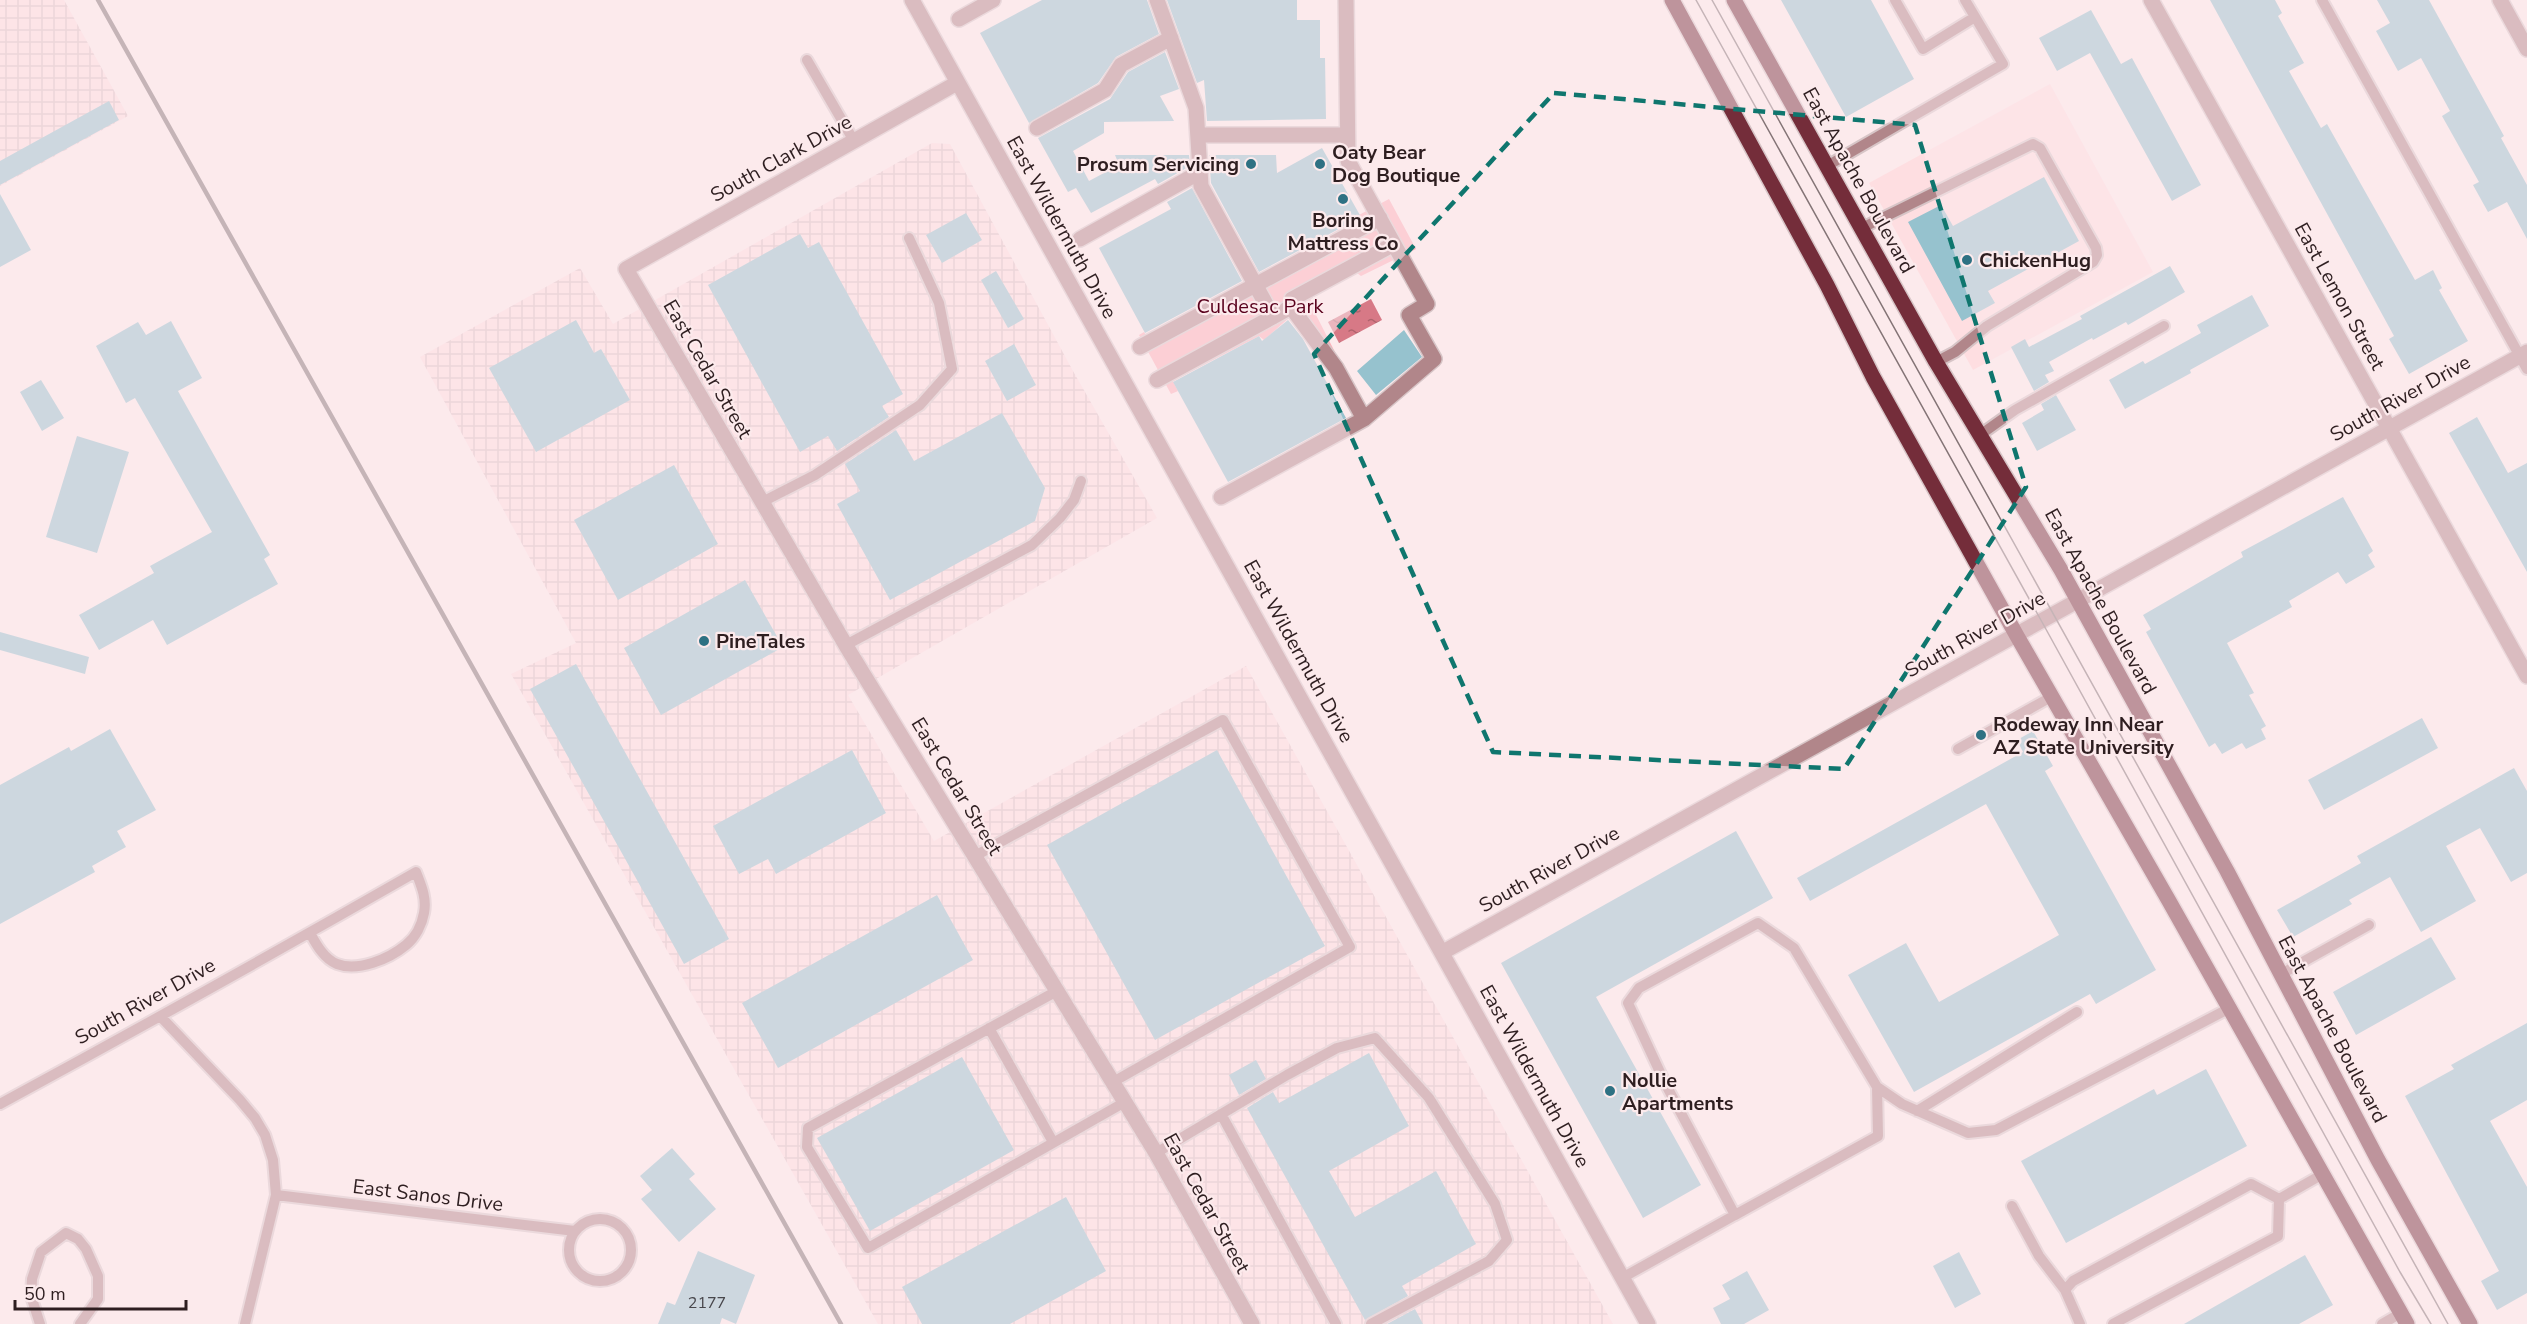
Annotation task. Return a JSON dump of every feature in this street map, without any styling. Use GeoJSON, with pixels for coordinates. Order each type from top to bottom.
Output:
{"type":"FeatureCollection","features":[{"type":"Feature","properties":{"kind":"main road"},"geometry":{"type":"LineString","coordinates":[[1672,0],[1827,285],[1873,377],[2051,697],[2230,1008],[2404,1319]]}},
{"type":"Feature","properties":{"kind":"main road","name":"East Apache Boulevard"},"geometry":{"type":"LineString","coordinates":[[1734,0],[1936,362],[2078,600],[2210,839],[2378,1160],[2470,1324]]}},
{"type":"Feature","properties":{"kind":"street","name":"East Wildermuth Drive"},"geometry":{"type":"LineString","coordinates":[[912,0],[1443,951],[1648,1324]]}},
{"type":"Feature","properties":{"kind":"street"},"geometry":{"type":"LineString","coordinates":[[959,19],[993,0]]}},
{"type":"Feature","properties":{"kind":"street"},"geometry":{"type":"LineString","coordinates":[[1157,0],[1196,108],[1201,186],[1274,317]]}},
{"type":"Feature","properties":{"kind":"street"},"geometry":{"type":"LineString","coordinates":[[1221,497],[1364,418],[1434,359],[1409,315],[1427,304],[1348,161],[1346,0]]}},
{"type":"Feature","properties":{"kind":"street","name":"East Lemon Street"},"geometry":{"type":"LineString","coordinates":[[2151,0],[2527,676]]}},
{"type":"Feature","properties":{"kind":"street"},"geometry":{"type":"LineString","coordinates":[[2500,0],[2527,49]]}},
{"type":"Feature","properties":{"kind":"street"},"geometry":{"type":"LineString","coordinates":[[1037,128],[1105,90],[1121,65],[1171,38]]}},
{"type":"Feature","properties":{"kind":"street","name":"South Clark Drive"},"geometry":{"type":"LineString","coordinates":[[626,269],[957,82]]}},
{"type":"Feature","properties":{"kind":"street"},"geometry":{"type":"LineString","coordinates":[[1198,135],[1347,135]]}},
{"type":"Feature","properties":{"kind":"street"},"geometry":{"type":"LineString","coordinates":[[1080,238],[1200,172]]}},
{"type":"Feature","properties":{"kind":"street"},"geometry":{"type":"LineString","coordinates":[[1140,347],[1380,218]]}},
{"type":"Feature","properties":{"kind":"street"},"geometry":{"type":"LineString","coordinates":[[1364,418],[1336,368],[1291,307],[1292,299],[1394,244]]}},
{"type":"Feature","properties":{"kind":"street","name":"East Cedar Street"},"geometry":{"type":"LineString","coordinates":[[626,269],[846,645],[1156,1153],[1252,1324]]}},
{"type":"Feature","properties":{"kind":"street"},"geometry":{"type":"LineString","coordinates":[[1157,380],[1291,307]]}},
{"type":"Feature","properties":{"kind":"street","name":"South River Drive"},"geometry":{"type":"LineString","coordinates":[[1443,951],[2390,428],[2525,359]]}},
{"type":"Feature","properties":{"kind":"lane"},"geometry":{"type":"LineString","coordinates":[[1895,0],[1923,49],[1975,17]]}},
{"type":"Feature","properties":{"kind":"lane"},"geometry":{"type":"LineString","coordinates":[[1827,166],[2003,64],[1965,0]]}},
{"type":"Feature","properties":{"kind":"lane"},"geometry":{"type":"LineString","coordinates":[[2322,0],[2525,359]]}},
{"type":"Feature","properties":{"kind":"lane"},"geometry":{"type":"LineString","coordinates":[[807,60],[854,141]]}},
{"type":"Feature","properties":{"kind":"lane"},"geometry":{"type":"LineString","coordinates":[[1862,228],[2033,144],[2040,148],[2096,248],[2097,255],[2093,262],[1987,326],[1954,352],[1936,362]]}},
{"type":"Feature","properties":{"kind":"lane"},"geometry":{"type":"LineString","coordinates":[[762,502],[815,475],[920,405],[952,369],[939,303],[909,238]]}},
{"type":"Feature","properties":{"kind":"lane"},"geometry":{"type":"LineString","coordinates":[[1980,435],[2015,410],[2164,326]]}},
{"type":"Feature","properties":{"kind":"lane"},"geometry":{"type":"LineString","coordinates":[[846,645],[1032,545],[1048,532],[1074,500],[1081,481]]}},
{"type":"Feature","properties":{"kind":"lane"},"geometry":{"type":"LineString","coordinates":[[1958,749],[2051,697]]}},
{"type":"Feature","properties":{"kind":"lane"},"geometry":{"type":"LineString","coordinates":[[975,856],[1223,720],[1350,947],[1113,1083]]}},
{"type":"Feature","properties":{"kind":"lane","name":"South River Drive"},"geometry":{"type":"LineString","coordinates":[[0,1104],[161,1017],[416,872],[425,894],[425,911],[418,931],[407,945],[382,959],[357,967],[336,964],[321,952],[310,933]]}},
{"type":"Feature","properties":{"kind":"lane"},"geometry":{"type":"LineString","coordinates":[[1736,1215],[1665,1083],[1628,1003],[1639,988],[1758,923],[1794,948],[1877,1087],[1902,1104],[1968,1133],[1996,1130],[2230,1008]]}},
{"type":"Feature","properties":{"kind":"lane"},"geometry":{"type":"LineString","coordinates":[[2280,974],[2369,926]]}},
{"type":"Feature","properties":{"kind":"lane"},"geometry":{"type":"LineString","coordinates":[[1057,991],[808,1128],[807,1147],[868,1248],[1125,1102]]}},
{"type":"Feature","properties":{"kind":"lane"},"geometry":{"type":"LineString","coordinates":[[1917,1111],[2077,1012]]}},
{"type":"Feature","properties":{"kind":"lane"},"geometry":{"type":"LineString","coordinates":[[161,1017],[255,1118],[265,1135],[273,1160],[276,1195],[245,1324]]}},
{"type":"Feature","properties":{"kind":"lane"},"geometry":{"type":"LineString","coordinates":[[989,1028],[1053,1142]]}},
{"type":"Feature","properties":{"kind":"lane"},"geometry":{"type":"LineString","coordinates":[[1156,1153],[1336,1048],[1375,1038],[1430,1098],[1495,1204],[1507,1240],[1489,1261],[1371,1324]]}},
{"type":"Feature","properties":{"kind":"lane"},"geometry":{"type":"LineString","coordinates":[[1622,1278],[1878,1136],[1877,1087]]}},
{"type":"Feature","properties":{"kind":"lane"},"geometry":{"type":"LineString","coordinates":[[1221,1114],[1336,1324]]}},
{"type":"Feature","properties":{"kind":"lane"},"geometry":{"type":"LineString","coordinates":[[2279,1200],[2323,1174]]}},
{"type":"Feature","properties":{"kind":"lane"},"geometry":{"type":"LineString","coordinates":[[2065,1290],[2073,1281],[2251,1184],[2279,1200]]}},
{"type":"Feature","properties":{"kind":"lane","name":"East Sanos Drive"},"geometry":{"type":"LineString","coordinates":[[276,1195],[575,1231]]}},
{"type":"Feature","properties":{"kind":"lane"},"geometry":{"type":"LineString","coordinates":[[2113,1324],[2278,1236],[2279,1200]]}},
{"type":"Feature","properties":{"kind":"lane"},"geometry":{"type":"LineString","coordinates":[[2012,1206],[2039,1256],[2065,1290],[2079,1324]]}},
{"type":"Feature","properties":{"kind":"lane"},"geometry":{"type":"LineString","coordinates":[[592,1219],[603,1219],[622,1228],[631,1247],[630,1258],[625,1267],[610,1279],[591,1279],[582,1275],[571,1260],[569,1250],[575,1231],[592,1219]]}},
{"type":"Feature","properties":{"kind":"lane"},"geometry":{"type":"LineString","coordinates":[[40,1324],[31,1296],[32,1279],[41,1252],[66,1233],[78,1239],[86,1249],[98,1276],[98,1299],[80,1324]]}},
{"type":"Feature","properties":{"kind":"lane"},"geometry":{"type":"LineString","coordinates":[[2382,1324],[2404,1319]]}},
{"type":"Feature","properties":{"kind":"highlighted area"},"geometry":{"type":"Polygon","coordinates":[[[1554,93],[1915,125],[2026,487],[1844,769],[1493,752],[1314,354],[1554,93]]]}},
{"type":"Feature","properties":{"kind":"shaded area"},"geometry":{"type":"Polygon","coordinates":[[[0,0],[64,0],[128,116],[0,186],[0,0]]]}},
{"type":"Feature","properties":{"kind":"shaded area"},"geometry":{"type":"Polygon","coordinates":[[[2050,84],[2153,272],[1973,370],[1869,183],[2050,84]]]}},
{"type":"Feature","properties":{"kind":"shaded area"},"geometry":{"type":"Polygon","coordinates":[[[932,143],[950,144],[1073,371],[1157,518],[848,695],[934,841],[1246,666],[1613,1324],[878,1324],[511,674],[576,643],[420,357],[580,268],[613,324],[932,143]]]}},
{"type":"Feature","properties":{"kind":"green space","name":"Culdesac Park"},"geometry":{"type":"Polygon","coordinates":[[[1389,199],[1416,249],[1361,276],[1353,270],[1309,293],[1313,309],[1338,358],[1290,317],[1264,340],[1259,336],[1173,381],[1178,391],[1171,394],[1139,335],[1144,332],[1147,337],[1245,281],[1236,263],[1249,255],[1260,275],[1320,243],[1360,218],[1359,215],[1389,199]]]}},
{"type":"Feature","properties":{"kind":"water"},"geometry":{"type":"Polygon","coordinates":[[[1371,299],[1382,320],[1339,343],[1328,322],[1371,299]]]}},
{"type":"Feature","properties":{"kind":"building"},"geometry":{"type":"Polygon","coordinates":[[[1042,0],[1147,0],[1159,34],[1116,57],[1098,83],[1029,123],[980,33],[1042,0]]]}},
{"type":"Feature","properties":{"kind":"building"},"geometry":{"type":"Polygon","coordinates":[[[1167,0],[1297,0],[1297,20],[1320,20],[1320,58],[1325,58],[1326,119],[1207,121],[1204,80],[1197,83],[1167,0]]]}},
{"type":"Feature","properties":{"kind":"building"},"geometry":{"type":"Polygon","coordinates":[[[1781,0],[1871,0],[1914,79],[1846,117],[1781,0]]]}},
{"type":"Feature","properties":{"kind":"building"},"geometry":{"type":"Polygon","coordinates":[[[2210,0],[2275,0],[2282,13],[2278,16],[2304,63],[2289,71],[2321,128],[2327,124],[2415,280],[2433,270],[2442,288],[2439,290],[2468,341],[2409,374],[2389,339],[2394,336],[2210,0]]]}},
{"type":"Feature","properties":{"kind":"building"},"geometry":{"type":"Polygon","coordinates":[[[2377,0],[2429,0],[2504,136],[2501,138],[2527,185],[2527,239],[2507,202],[2488,212],[2473,185],[2479,182],[2442,116],[2450,111],[2421,58],[2398,71],[2376,31],[2390,23],[2377,0]]]}},
{"type":"Feature","properties":{"kind":"building"},"geometry":{"type":"Polygon","coordinates":[[[2091,10],[2121,64],[2132,58],[2201,185],[2172,201],[2090,53],[2057,71],[2039,38],[2091,10]]]}},
{"type":"Feature","properties":{"kind":"building"},"geometry":{"type":"Polygon","coordinates":[[[1165,52],[1179,89],[1160,96],[1174,121],[1104,122],[1104,133],[1073,151],[1089,181],[1119,165],[1115,155],[1189,155],[1190,166],[1158,184],[1155,179],[1091,213],[1076,188],[1068,192],[1038,138],[1110,99],[1128,72],[1165,52]]]}},
{"type":"Feature","properties":{"kind":"building"},"geometry":{"type":"Polygon","coordinates":[[[109,101],[119,120],[0,185],[0,161],[109,101]]]}},
{"type":"Feature","properties":{"kind":"building"},"geometry":{"type":"Polygon","coordinates":[[[1322,148],[1361,217],[1259,272],[1211,183],[1209,155],[1276,155],[1277,173],[1322,148]]]}},
{"type":"Feature","properties":{"kind":"building"},"geometry":{"type":"Polygon","coordinates":[[[2044,177],[2079,241],[1988,291],[1995,303],[1962,321],[1908,222],[1941,205],[1953,226],[2044,177]]]}},
{"type":"Feature","properties":{"kind":"building"},"geometry":{"type":"Polygon","coordinates":[[[1192,188],[1242,281],[1145,333],[1099,248],[1171,209],[1167,202],[1192,188]]]}},
{"type":"Feature","properties":{"kind":"building"},"geometry":{"type":"Polygon","coordinates":[[[0,194],[31,250],[0,267],[0,194]]]}},
{"type":"Feature","properties":{"kind":"building"},"geometry":{"type":"Polygon","coordinates":[[[966,213],[982,240],[942,263],[926,235],[966,213]]]}},
{"type":"Feature","properties":{"kind":"building"},"geometry":{"type":"Polygon","coordinates":[[[800,234],[808,248],[819,242],[903,394],[882,406],[889,417],[837,451],[828,436],[800,452],[708,285],[800,234]]]}},
{"type":"Feature","properties":{"kind":"building"},"geometry":{"type":"Polygon","coordinates":[[[2170,266],[2185,292],[2128,325],[2126,322],[2049,362],[2054,371],[2045,375],[2049,382],[2034,391],[2011,347],[2025,339],[2029,347],[2082,319],[2080,316],[2170,266]]]}},
{"type":"Feature","properties":{"kind":"building"},"geometry":{"type":"Polygon","coordinates":[[[996,271],[1024,319],[1008,328],[981,280],[996,271]]]}},
{"type":"Feature","properties":{"kind":"building"},"geometry":{"type":"Polygon","coordinates":[[[2252,295],[2269,326],[2125,409],[2109,380],[2143,361],[2145,364],[2201,333],[2197,325],[2252,295]]]}},
{"type":"Feature","properties":{"kind":"building"},"geometry":{"type":"Polygon","coordinates":[[[576,320],[594,353],[601,349],[630,400],[536,452],[489,368],[576,320]]]}},
{"type":"Feature","properties":{"kind":"building"},"geometry":{"type":"Polygon","coordinates":[[[1288,320],[1303,339],[1346,418],[1228,482],[1173,382],[1259,336],[1262,341],[1288,320]]]}},
{"type":"Feature","properties":{"kind":"building"},"geometry":{"type":"Polygon","coordinates":[[[171,321],[202,378],[178,391],[270,555],[264,559],[278,584],[167,645],[153,620],[99,650],[79,615],[154,573],[150,566],[212,532],[135,398],[126,403],[96,346],[138,322],[146,335],[171,321]]]}},
{"type":"Feature","properties":{"kind":"building"},"geometry":{"type":"Polygon","coordinates":[[[1404,330],[1422,357],[1376,395],[1357,371],[1404,330]]]}},
{"type":"Feature","properties":{"kind":"building"},"geometry":{"type":"Polygon","coordinates":[[[1014,344],[1036,385],[1007,401],[985,361],[1014,344]]]}},
{"type":"Feature","properties":{"kind":"building"},"geometry":{"type":"Polygon","coordinates":[[[41,380],[64,418],[42,431],[20,392],[41,380]]]}},
{"type":"Feature","properties":{"kind":"building"},"geometry":{"type":"Polygon","coordinates":[[[2056,395],[2076,430],[2037,451],[2022,423],[2044,410],[2041,404],[2056,395]]]}},
{"type":"Feature","properties":{"kind":"building"},"geometry":{"type":"Polygon","coordinates":[[[1002,413],[1045,488],[1035,521],[890,600],[837,504],[860,491],[845,464],[896,430],[914,461],[1002,413]]]}},
{"type":"Feature","properties":{"kind":"building"},"geometry":{"type":"Polygon","coordinates":[[[2477,417],[2508,473],[2527,463],[2527,572],[2449,433],[2477,417]]]}},
{"type":"Feature","properties":{"kind":"building"},"geometry":{"type":"Polygon","coordinates":[[[77,436],[129,452],[97,553],[46,537],[77,436]]]}},
{"type":"Feature","properties":{"kind":"building"},"geometry":{"type":"Polygon","coordinates":[[[674,465],[718,544],[618,600],[574,520],[674,465]]]}},
{"type":"Feature","properties":{"kind":"building"},"geometry":{"type":"Polygon","coordinates":[[[2343,497],[2373,551],[2368,555],[2375,567],[2346,584],[2338,572],[2289,601],[2292,607],[2227,643],[2254,693],[2249,695],[2266,726],[2261,729],[2266,739],[2246,749],[2242,743],[2222,754],[2215,743],[2209,747],[2146,632],[2151,629],[2143,615],[2243,557],[2241,552],[2343,497]]]}},
{"type":"Feature","properties":{"kind":"building"},"geometry":{"type":"Polygon","coordinates":[[[745,580],[783,647],[661,715],[624,648],[745,580]]]}},
{"type":"Feature","properties":{"kind":"building"},"geometry":{"type":"Polygon","coordinates":[[[0,632],[89,657],[85,674],[0,650],[0,632]]]}},
{"type":"Feature","properties":{"kind":"building"},"geometry":{"type":"Polygon","coordinates":[[[576,664],[729,939],[684,964],[530,689],[576,664]]]}},
{"type":"Feature","properties":{"kind":"building"},"geometry":{"type":"Polygon","coordinates":[[[2422,718],[2438,748],[2324,810],[2308,780],[2422,718]]]}},
{"type":"Feature","properties":{"kind":"building"},"geometry":{"type":"Polygon","coordinates":[[[110,729],[156,810],[117,831],[126,847],[92,866],[95,872],[0,924],[0,785],[69,747],[71,751],[110,729]]]}},
{"type":"Feature","properties":{"kind":"building"},"geometry":{"type":"Polygon","coordinates":[[[2033,731],[2053,766],[2045,771],[2156,970],[2096,1004],[2090,994],[1914,1092],[1848,975],[1906,943],[1939,1002],[2059,935],[1986,804],[1810,901],[1797,878],[2023,752],[2017,740],[2033,731]]]}},
{"type":"Feature","properties":{"kind":"building"},"geometry":{"type":"Polygon","coordinates":[[[852,750],[886,813],[776,874],[768,859],[739,874],[713,826],[852,750]]]}},
{"type":"Feature","properties":{"kind":"building"},"geometry":{"type":"Polygon","coordinates":[[[1217,750],[1325,946],[1155,1040],[1047,845],[1217,750]]]}},
{"type":"Feature","properties":{"kind":"building"},"geometry":{"type":"Polygon","coordinates":[[[2514,768],[2527,791],[2527,873],[2511,882],[2480,828],[2446,846],[2476,901],[2421,932],[2390,877],[2349,900],[2352,904],[2293,937],[2277,910],[2361,863],[2357,856],[2514,768]]]}},
{"type":"Feature","properties":{"kind":"building","name":"Nollie Apartments"},"geometry":{"type":"Polygon","coordinates":[[[1736,831],[1773,898],[1596,997],[1701,1185],[1643,1218],[1501,963],[1736,831]]]}},
{"type":"Feature","properties":{"kind":"building"},"geometry":{"type":"Polygon","coordinates":[[[937,895],[973,960],[778,1068],[742,1003],[937,895]]]}},
{"type":"Feature","properties":{"kind":"building"},"geometry":{"type":"Polygon","coordinates":[[[2431,937],[2456,979],[2356,1035],[2333,992],[2431,937]]]}},
{"type":"Feature","properties":{"kind":"building"},"geometry":{"type":"Polygon","coordinates":[[[2527,1023],[2527,1100],[2490,1121],[2527,1187],[2527,1293],[2497,1310],[2481,1281],[2499,1271],[2405,1096],[2454,1069],[2451,1065],[2527,1023]]]}},
{"type":"Feature","properties":{"kind":"building"},"geometry":{"type":"Polygon","coordinates":[[[1369,1053],[1409,1126],[1329,1171],[1355,1217],[1436,1171],[1476,1244],[1402,1286],[1408,1296],[1365,1320],[1247,1108],[1273,1092],[1279,1103],[1369,1053]]]}},
{"type":"Feature","properties":{"kind":"building"},"geometry":{"type":"Polygon","coordinates":[[[962,1057],[1014,1150],[870,1231],[817,1138],[962,1057]]]}},
{"type":"Feature","properties":{"kind":"building"},"geometry":{"type":"Polygon","coordinates":[[[1256,1060],[1266,1079],[1239,1095],[1229,1075],[1256,1060]]]}},
{"type":"Feature","properties":{"kind":"building"},"geometry":{"type":"Polygon","coordinates":[[[2206,1069],[2247,1146],[2066,1243],[2021,1161],[2154,1089],[2157,1095],[2206,1069]]]}},
{"type":"Feature","properties":{"kind":"building"},"geometry":{"type":"Polygon","coordinates":[[[672,1148],[695,1174],[689,1179],[716,1209],[679,1242],[641,1199],[652,1190],[640,1176],[672,1148]]]}},
{"type":"Feature","properties":{"kind":"building"},"geometry":{"type":"Polygon","coordinates":[[[1066,1197],[1106,1271],[1010,1324],[922,1324],[902,1287],[1066,1197]]]}},
{"type":"Feature","properties":{"kind":"building"},"geometry":{"type":"Polygon","coordinates":[[[698,1251],[755,1275],[736,1324],[722,1318],[720,1324],[658,1324],[667,1302],[675,1305],[698,1251]]]}},
{"type":"Feature","properties":{"kind":"building"},"geometry":{"type":"Polygon","coordinates":[[[1959,1252],[1981,1294],[1955,1308],[1933,1266],[1959,1252]]]}},
{"type":"Feature","properties":{"kind":"building"},"geometry":{"type":"Polygon","coordinates":[[[2305,1255],[2333,1305],[2299,1324],[2184,1324],[2305,1255]]]}},
{"type":"Feature","properties":{"kind":"building"},"geometry":{"type":"Polygon","coordinates":[[[1747,1271],[1769,1310],[1744,1324],[1721,1324],[1713,1308],[1730,1299],[1722,1285],[1747,1271]]]}},
{"type":"Feature","properties":{"kind":"building"},"geometry":{"type":"Polygon","coordinates":[[[1415,1309],[1423,1324],[1387,1324],[1415,1309]]]}},
{"type":"Feature","properties":{"kind":"tram line"},"geometry":{"type":"LineString","coordinates":[[1696,0],[2400,1272],[2431,1324]]}},
{"type":"Feature","properties":{"kind":"tram line"},"geometry":{"type":"LineString","coordinates":[[1712,0],[2448,1324]]}},
{"type":"Feature","properties":{"kind":"railway"},"geometry":{"type":"LineString","coordinates":[[98,0],[841,1324]]}},
{"type":"Feature","properties":{"kind":"place","name":"Prosum Servicing"},"geometry":{"type":"Point","coordinates":[1251,164]}},
{"type":"Feature","properties":{"kind":"place","name":"Oaty Bear Dog Boutique"},"geometry":{"type":"Point","coordinates":[1320,164]}},
{"type":"Feature","properties":{"kind":"place","name":"Boring Mattress Co"},"geometry":{"type":"Point","coordinates":[1343,199]}},
{"type":"Feature","properties":{"kind":"place","name":"ChickenHug"},"geometry":{"type":"Point","coordinates":[1967,260]}},
{"type":"Feature","properties":{"kind":"place","name":"PineTales"},"geometry":{"type":"Point","coordinates":[704,641]}},
{"type":"Feature","properties":{"kind":"place","name":"Rodeway Inn Near AZ State University"},"geometry":{"type":"Point","coordinates":[1981,735]}},
{"type":"Feature","properties":{"kind":"place","name":"Nollie Apartments"},"geometry":{"type":"Point","coordinates":[1610,1091]}}]}
